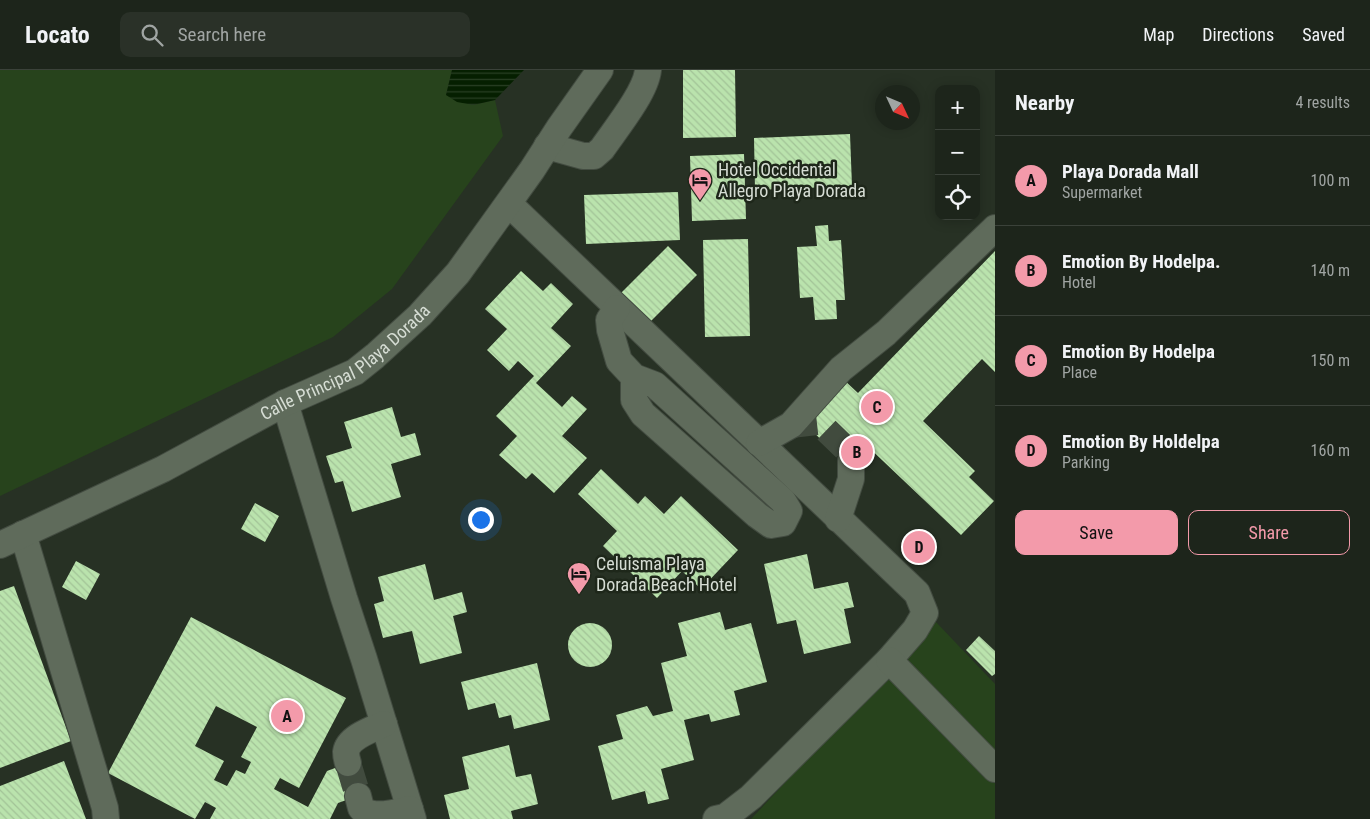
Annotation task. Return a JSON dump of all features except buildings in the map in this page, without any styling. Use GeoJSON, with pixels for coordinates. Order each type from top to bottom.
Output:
{"type":"FeatureCollection","features":[{"type":"Feature","properties":{"kind":"street","name":"Calle Principal Playa Dorada"},"geometry":{"type":"LineString","coordinates":[[11,540],[164,469],[285,403],[355,372],[420,315],[458,273],[600,70]]}},
{"type":"Feature","properties":{"kind":"street"},"geometry":{"type":"LineString","coordinates":[[547,146],[583,156],[594,156],[602,149],[641,92],[648,70]]}},
{"type":"Feature","properties":{"kind":"street"},"geometry":{"type":"LineString","coordinates":[[508,204],[917,593],[925,613],[915,630],[889,660],[751,797],[725,816],[716,819]]}},
{"type":"Feature","properties":{"kind":"street"},"geometry":{"type":"LineString","coordinates":[[759,443],[791,425],[841,369],[886,333],[995,228]]}},
{"type":"Feature","properties":{"kind":"street"},"geometry":{"type":"LineString","coordinates":[[617,308],[610,320],[610,330],[619,361],[634,377],[655,385],[783,501],[789,511],[783,523],[771,525],[757,515],[643,414],[634,400],[634,377]]}},
{"type":"Feature","properties":{"kind":"street"},"geometry":{"type":"LineString","coordinates":[[285,403],[412,814],[373,818],[366,815],[358,796]]}},
{"type":"Feature","properties":{"kind":"street"},"geometry":{"type":"LineString","coordinates":[[838,518],[851,479],[851,461]]}},
{"type":"Feature","properties":{"kind":"street"},"geometry":{"type":"LineString","coordinates":[[11,540],[104,808],[106,819]]}},
{"type":"Feature","properties":{"kind":"street"},"geometry":{"type":"LineString","coordinates":[[889,660],[995,769]]}},
{"type":"Feature","properties":{"kind":"street"},"geometry":{"type":"LineString","coordinates":[[348,763],[346,753],[352,741],[384,724]]}},
{"type":"Feature","properties":{"kind":"shaded area"},"geometry":{"type":"Polygon","coordinates":[[[0,70],[452,70],[446,95],[473,105],[495,100],[503,136],[392,289],[333,337],[0,496],[0,70]]]}},
{"type":"Feature","properties":{"kind":"shaded area"},"geometry":{"type":"Polygon","coordinates":[[[452,70],[524,70],[495,100],[473,105],[457,102],[446,95],[452,70]]]}},
{"type":"Feature","properties":{"kind":"shaded area"},"geometry":{"type":"Polygon","coordinates":[[[936,622],[995,684],[995,819],[751,819],[936,622]]]}},
{"type":"Feature","properties":{"kind":"tunnel"},"geometry":{"type":"LineString","coordinates":[[791,425],[818,422],[846,449],[851,461]]}},
{"type":"Feature","properties":{"kind":"tunnel"},"geometry":{"type":"LineString","coordinates":[[348,763],[358,796]]}},
{"type":"Feature","properties":{"kind":"place","name":"Hotel Occidental Allegro Playa Dorada"},"geometry":{"type":"Point","coordinates":[700,201]}},
{"type":"Feature","properties":{"kind":"place","name":"Emotion By Hodelpa"},"geometry":{"type":"Point","coordinates":[877,407]}},
{"type":"Feature","properties":{"kind":"place","name":"Emotion By Hodelpa."},"geometry":{"type":"Point","coordinates":[857,452]}},
{"type":"Feature","properties":{"kind":"place","name":"Emotion By Holdelpa"},"geometry":{"type":"Point","coordinates":[919,547]}},
{"type":"Feature","properties":{"kind":"place","name":"Celuisma Playa Dorada Beach Hotel"},"geometry":{"type":"Point","coordinates":[579,595]}},
{"type":"Feature","properties":{"kind":"place","name":"Playa Dorada Mall"},"geometry":{"type":"Point","coordinates":[287,716]}}]}
